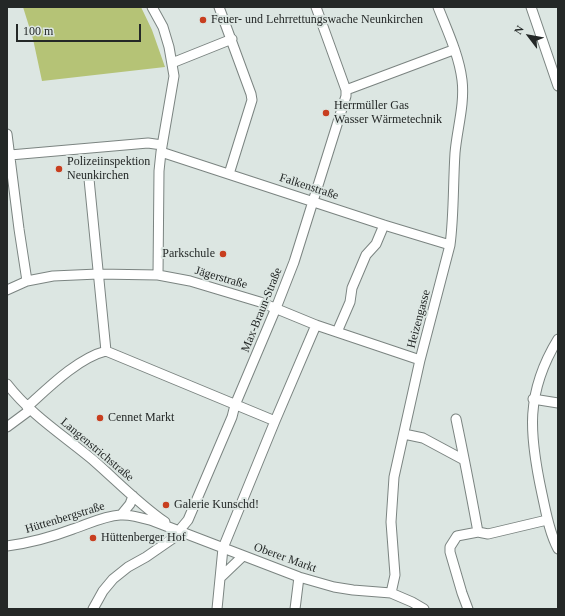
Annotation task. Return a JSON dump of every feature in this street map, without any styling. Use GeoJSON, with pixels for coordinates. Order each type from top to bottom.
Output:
{"type":"FeatureCollection","features":[{"type":"Feature","properties":{"kind":"street"},"geometry":{"type":"LineString","coordinates":[[152,7],[163,27],[172,63],[173,82],[159,171],[158,275]]}},
{"type":"Feature","properties":{"kind":"street"},"geometry":{"type":"LineString","coordinates":[[220,7],[252,100],[229,174]]}},
{"type":"Feature","properties":{"kind":"street"},"geometry":{"type":"LineString","coordinates":[[316,7],[346,90],[454,50]]}},
{"type":"Feature","properties":{"kind":"street","name":"Heizengasse"},"geometry":{"type":"LineString","coordinates":[[391,593],[395,575],[391,522],[392,488],[420,360],[450,245],[452,229],[455,153],[462,94],[460,69],[438,7]]}},
{"type":"Feature","properties":{"kind":"street"},"geometry":{"type":"LineString","coordinates":[[531,7],[558,86]]}},
{"type":"Feature","properties":{"kind":"street"},"geometry":{"type":"LineString","coordinates":[[172,63],[232,39]]}},
{"type":"Feature","properties":{"kind":"street","name":"Max-Braun-Straße"},"geometry":{"type":"LineString","coordinates":[[93,609],[103,591],[113,579],[128,567],[146,557],[172,539],[178,530],[188,520],[294,262],[344,104],[346,90]]}},
{"type":"Feature","properties":{"kind":"street"},"geometry":{"type":"LineString","coordinates":[[7,134],[27,281]]}},
{"type":"Feature","properties":{"kind":"street","name":"Falkenstraße"},"geometry":{"type":"LineString","coordinates":[[10,154],[148,143],[229,174],[450,245]]}},
{"type":"Feature","properties":{"kind":"street"},"geometry":{"type":"LineString","coordinates":[[89,179],[106,351]]}},
{"type":"Feature","properties":{"kind":"street"},"geometry":{"type":"LineString","coordinates":[[337,332],[350,302],[352,288],[366,255],[376,244],[384,225]]}},
{"type":"Feature","properties":{"kind":"street","name":"Jägerstraße"},"geometry":{"type":"LineString","coordinates":[[7,290],[27,281],[53,276],[98,274],[158,275],[202,284],[260,302],[316,325],[420,360]]}},
{"type":"Feature","properties":{"kind":"street"},"geometry":{"type":"LineString","coordinates":[[217,609],[223,548],[316,325]]}},
{"type":"Feature","properties":{"kind":"street"},"geometry":{"type":"LineString","coordinates":[[558,338],[540,375],[533,399],[531,419],[536,470],[547,520],[558,549]]}},
{"type":"Feature","properties":{"kind":"street"},"geometry":{"type":"LineString","coordinates":[[7,426],[29,408],[46,389],[69,371],[96,354],[106,351],[275,421]]}},
{"type":"Feature","properties":{"kind":"street","name":"Langenstrichstraße"},"geometry":{"type":"LineString","coordinates":[[7,384],[17,397],[53,430],[96,462],[144,506],[178,530]]}},
{"type":"Feature","properties":{"kind":"street"},"geometry":{"type":"LineString","coordinates":[[533,399],[558,403]]}},
{"type":"Feature","properties":{"kind":"street"},"geometry":{"type":"LineString","coordinates":[[456,419],[464,460],[468,472],[478,532]]}},
{"type":"Feature","properties":{"kind":"street"},"geometry":{"type":"LineString","coordinates":[[404,434],[423,438],[464,460]]}},
{"type":"Feature","properties":{"kind":"street"},"geometry":{"type":"LineString","coordinates":[[121,515],[130,504],[133,496]]}},
{"type":"Feature","properties":{"kind":"street","name":"Hüttenbergstraße"},"geometry":{"type":"LineString","coordinates":[[7,546],[19,545],[56,535],[108,517],[121,515],[137,516],[178,530]]}},
{"type":"Feature","properties":{"kind":"street"},"geometry":{"type":"LineString","coordinates":[[468,609],[462,594],[450,552],[450,547],[457,536],[478,532],[488,534],[547,520]]}},
{"type":"Feature","properties":{"kind":"street","name":"Oberer Markt"},"geometry":{"type":"LineString","coordinates":[[178,530],[299,577],[334,587],[391,593],[424,609]]}},
{"type":"Feature","properties":{"kind":"street"},"geometry":{"type":"LineString","coordinates":[[220,578],[243,556]]}},
{"type":"Feature","properties":{"kind":"street"},"geometry":{"type":"LineString","coordinates":[[295,609],[299,577]]}},
{"type":"Feature","properties":{"kind":"green space"},"geometry":{"type":"Polygon","coordinates":[[[23,7],[141,7],[152,30],[165,67],[42,81],[33,39],[23,7]]]}},
{"type":"Feature","properties":{"kind":"place","name":"Feuer- und Lehrrettungswache Neunkirchen"},"geometry":{"type":"Point","coordinates":[203,20]}},
{"type":"Feature","properties":{"kind":"place","name":"Herrmüller Gas Wasser Wärmetechnik"},"geometry":{"type":"Point","coordinates":[326,113]}},
{"type":"Feature","properties":{"kind":"place","name":"Polizeiinspektion Neunkirchen"},"geometry":{"type":"Point","coordinates":[59,169]}},
{"type":"Feature","properties":{"kind":"place","name":"Parkschule"},"geometry":{"type":"Point","coordinates":[223,254]}},
{"type":"Feature","properties":{"kind":"place","name":"Cennet Markt"},"geometry":{"type":"Point","coordinates":[100,418]}},
{"type":"Feature","properties":{"kind":"place","name":"Galerie Kunschd!"},"geometry":{"type":"Point","coordinates":[166,505]}},
{"type":"Feature","properties":{"kind":"place","name":"Hüttenberger Hof"},"geometry":{"type":"Point","coordinates":[93,538]}}]}
